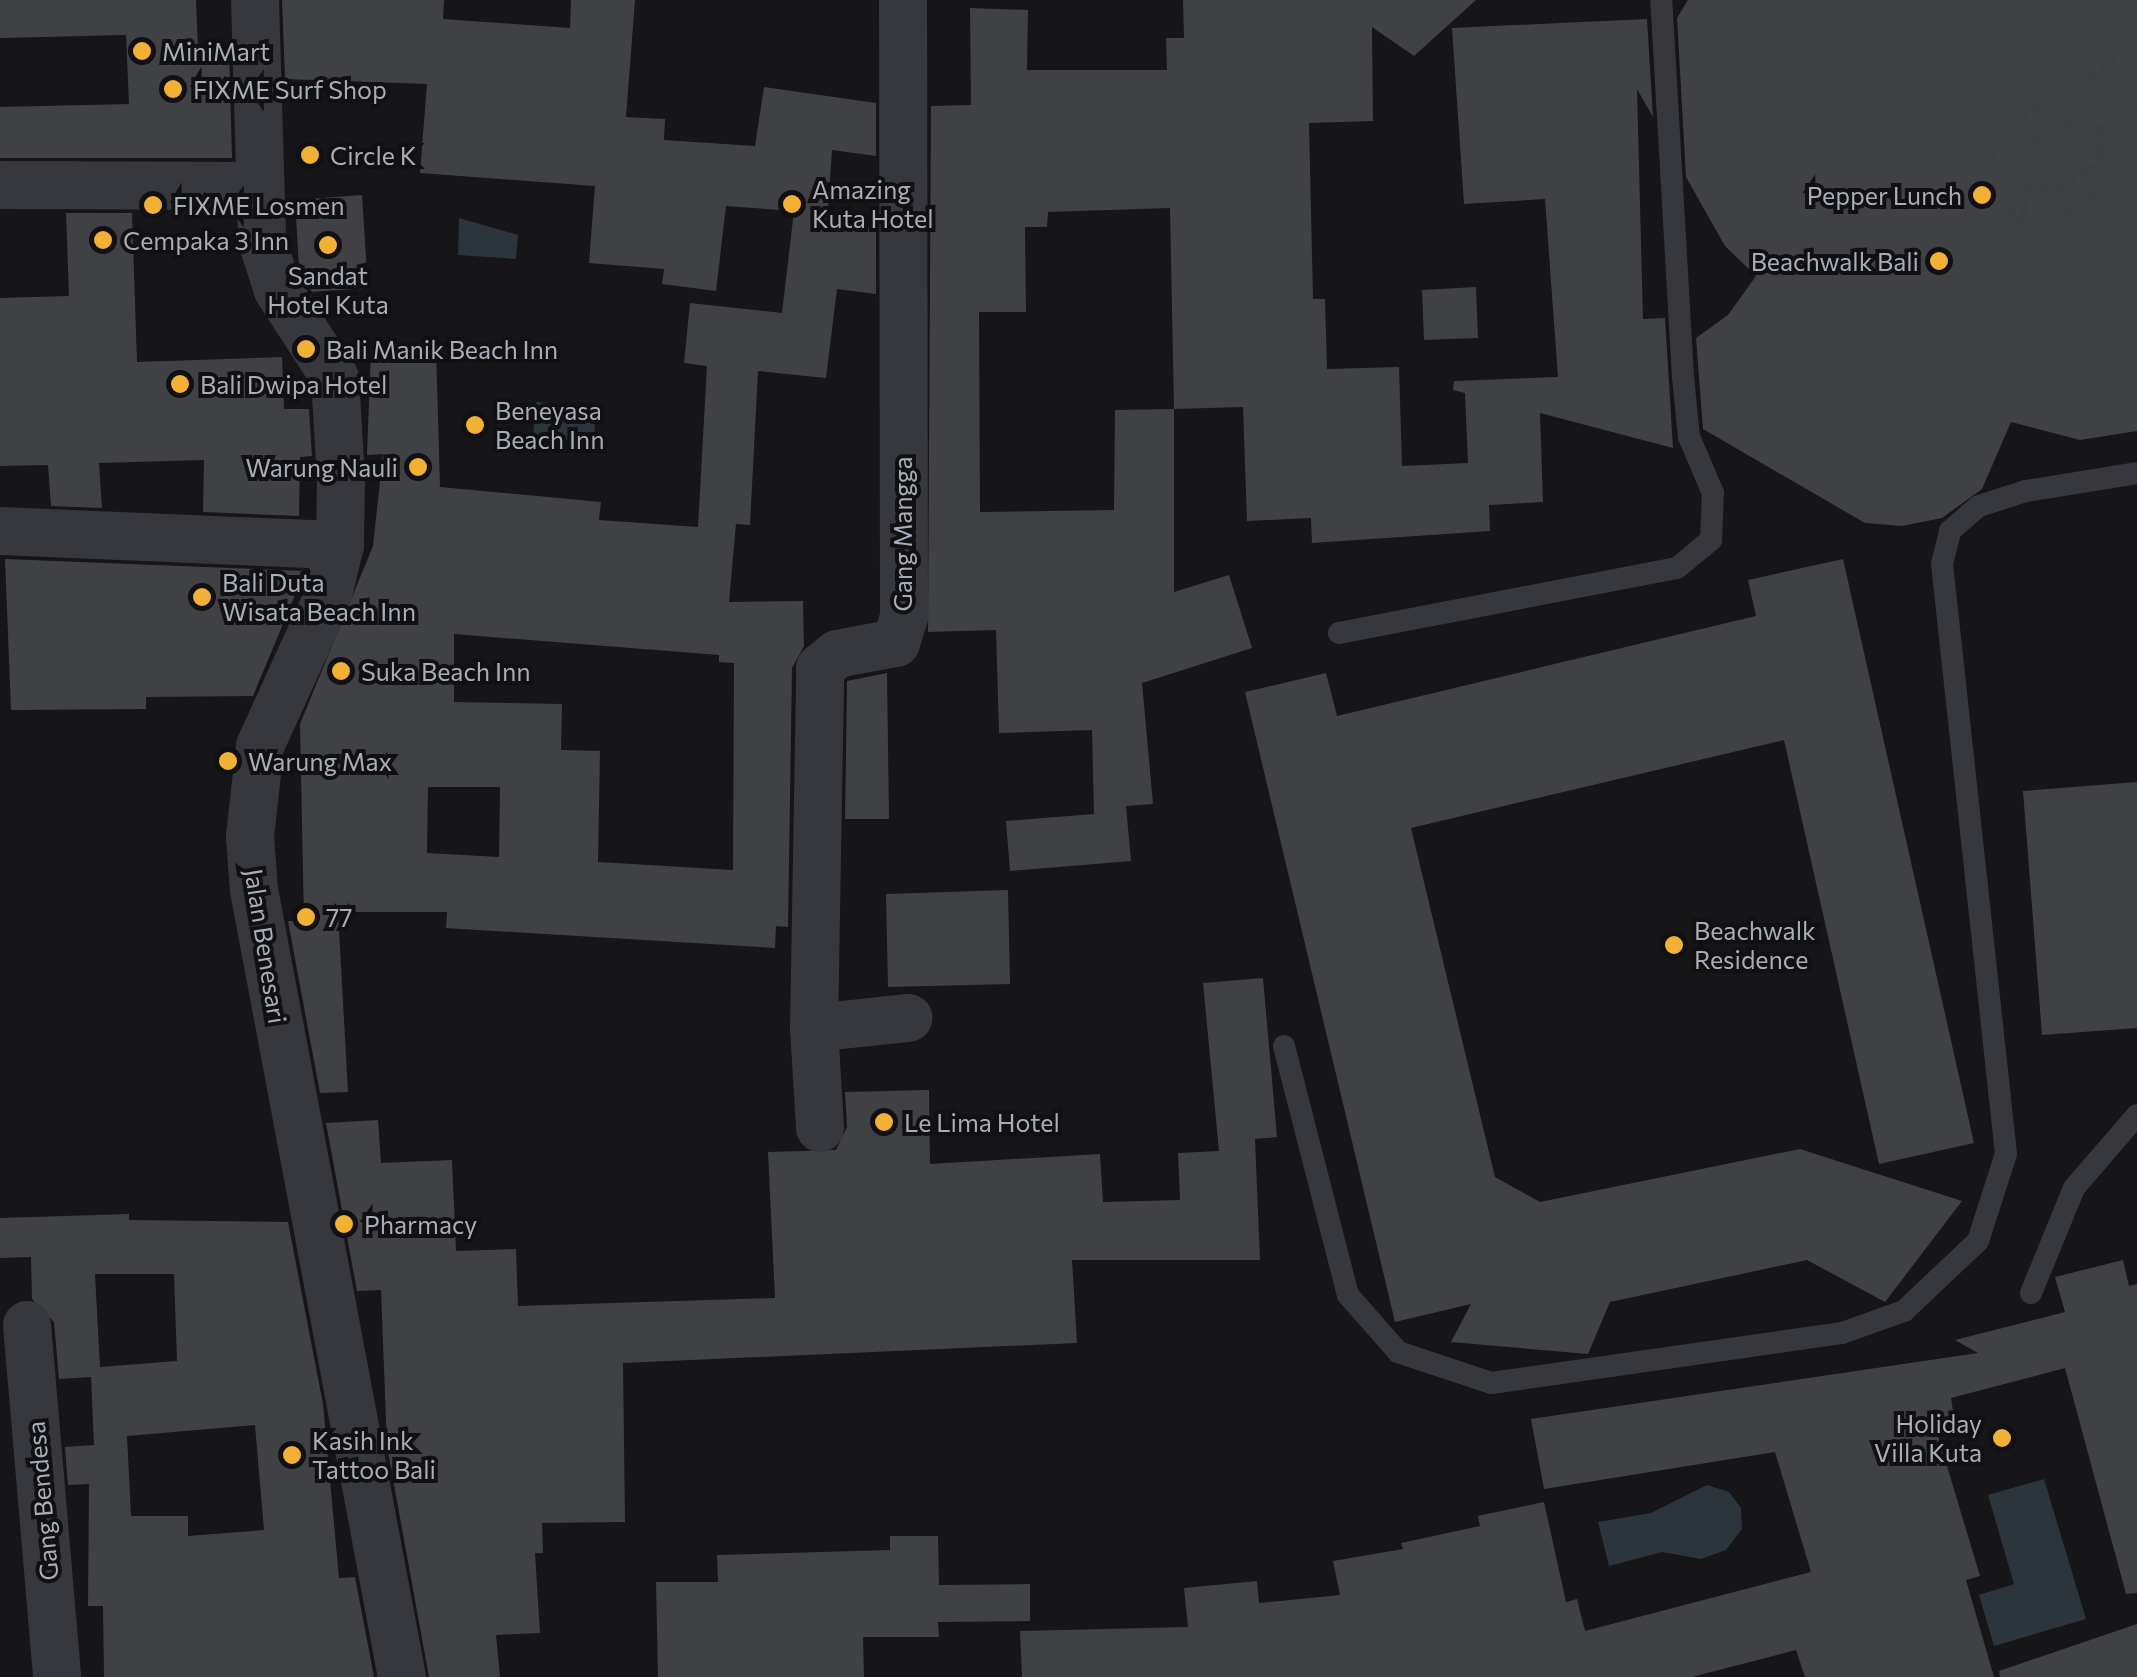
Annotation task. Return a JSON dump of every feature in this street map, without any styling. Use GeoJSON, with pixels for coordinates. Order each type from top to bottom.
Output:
{"type":"FeatureCollection","features":[{"type":"Feature","properties":{"kind":"street","name":"Jalan Benesari"},"geometry":{"type":"LineString","coordinates":[[255,0],[262,240],[278,290],[335,378],[340,545],[327,599],[260,746],[250,837],[402,1677]]}},
{"type":"Feature","properties":{"kind":"street","name":"Gang Mangga"},"geometry":{"type":"LineString","coordinates":[[820,1128],[814,1028],[820,668],[837,654],[896,643],[904,616],[903,0]]}},
{"type":"Feature","properties":{"kind":"street"},"geometry":{"type":"LineString","coordinates":[[0,185],[258,186]]}},
{"type":"Feature","properties":{"kind":"street"},"geometry":{"type":"LineString","coordinates":[[0,530],[340,545]]}},
{"type":"Feature","properties":{"kind":"street"},"geometry":{"type":"LineString","coordinates":[[814,1028],[908,1018]]}},
{"type":"Feature","properties":{"kind":"street","name":"Gang Bendesa"},"geometry":{"type":"LineString","coordinates":[[27,1325],[57,1677]]}},
{"type":"Feature","properties":{"kind":"lane"},"geometry":{"type":"LineString","coordinates":[[1339,633],[1677,568],[1712,540],[1713,493],[1689,437],[1682,378],[1661,0]]}},
{"type":"Feature","properties":{"kind":"lane"},"geometry":{"type":"LineString","coordinates":[[1284,1046],[1348,1295],[1398,1352],[1491,1383],[1842,1333],[1904,1311],[1978,1241],[2006,1154],[1942,564],[1950,530],[1980,506],[2026,491],[2137,472]]}},
{"type":"Feature","properties":{"kind":"lane"},"geometry":{"type":"LineString","coordinates":[[2031,1293],[2074,1188],[2137,1115]]}},
{"type":"Feature","properties":{"kind":"path"},"geometry":{"type":"LineString","coordinates":[[2137,46],[2017,120],[1994,155],[1992,187],[2009,210],[2040,218],[2070,212],[2137,156]]}},
{"type":"Feature","properties":{"kind":"path"},"geometry":{"type":"LineString","coordinates":[[2017,236],[2030,191],[2019,173],[2036,139],[2072,124],[2100,128],[2137,104]]}},
{"type":"Feature","properties":{"kind":"path"},"geometry":{"type":"LineString","coordinates":[[2030,191],[2060,190],[2090,169],[2101,152],[2100,128]]}},
{"type":"Feature","properties":{"kind":"shaded area"},"geometry":{"type":"Polygon","coordinates":[[[459,218],[518,235],[516,259],[458,255],[459,218]]]}},
{"type":"Feature","properties":{"kind":"shaded area"},"geometry":{"type":"Polygon","coordinates":[[[536,402],[596,406],[594,441],[533,438],[536,402]]]}},
{"type":"Feature","properties":{"kind":"shaded area"},"geometry":{"type":"Polygon","coordinates":[[[2044,1479],[2086,1619],[1994,1646],[1979,1595],[2014,1584],[1988,1495],[2044,1479]]]}},
{"type":"Feature","properties":{"kind":"shaded area"},"geometry":{"type":"Polygon","coordinates":[[[1707,1485],[1729,1492],[1741,1508],[1742,1529],[1726,1550],[1701,1559],[1662,1552],[1609,1566],[1598,1522],[1651,1513],[1707,1485]]]}},
{"type":"Feature","properties":{"kind":"building"},"geometry":{"type":"Polygon","coordinates":[[[0,0],[196,0],[198,48],[229,47],[232,158],[0,158],[0,107],[129,104],[126,35],[0,38],[0,0]]]}},
{"type":"Feature","properties":{"kind":"building"},"geometry":{"type":"Polygon","coordinates":[[[282,0],[444,0],[443,19],[570,28],[571,0],[635,0],[626,117],[665,119],[664,140],[755,146],[764,87],[876,103],[876,156],[832,150],[827,223],[876,229],[876,294],[837,289],[826,378],[758,371],[750,525],[736,524],[729,602],[803,601],[804,646],[792,668],[788,927],[776,926],[775,948],[446,928],[447,912],[338,912],[348,1092],[320,1093],[288,921],[304,921],[300,724],[373,546],[383,454],[367,455],[371,351],[436,348],[440,487],[601,502],[599,520],[698,527],[707,366],[684,363],[690,303],[782,313],[794,211],[726,206],[716,291],[662,284],[664,269],[589,263],[595,186],[420,173],[427,84],[285,79],[282,0]],[[454,634],[454,702],[562,704],[561,750],[600,751],[598,862],[733,870],[734,663],[719,662],[719,655],[454,634]],[[428,787],[427,853],[499,857],[500,787],[428,787]]]}},
{"type":"Feature","properties":{"kind":"building"},"geometry":{"type":"Polygon","coordinates":[[[1183,0],[1476,0],[1414,56],[1372,27],[1373,121],[1309,123],[1313,299],[1325,299],[1327,369],[1399,367],[1402,466],[1468,463],[1465,393],[1453,390],[1454,381],[1558,377],[1545,199],[1464,204],[1452,28],[1647,19],[1653,117],[1637,89],[1643,319],[1665,318],[1673,448],[1540,413],[1543,502],[1489,505],[1490,531],[1312,543],[1311,518],[1247,521],[1243,407],[1174,409],[1174,592],[1229,575],[1252,648],[1142,683],[1153,804],[1126,806],[1131,861],[1010,871],[1006,821],[1094,814],[1092,730],[999,733],[996,630],[928,632],[931,106],[971,105],[970,8],[1028,10],[1027,70],[1167,70],[1166,38],[1184,38],[1183,0]],[[1170,208],[1048,212],[1047,227],[1025,227],[1026,312],[979,312],[980,512],[1114,510],[1115,410],[1174,409],[1170,208]]]}},
{"type":"Feature","properties":{"kind":"building","name":"Beachwalk Bali"},"geometry":{"type":"Polygon","coordinates":[[[1688,0],[2137,0],[2137,431],[2080,440],[2011,422],[1982,489],[1942,518],[1902,526],[1865,523],[1703,429],[1696,338],[1728,315],[1756,276],[1725,246],[1686,177],[1677,18],[1688,0]]]}},
{"type":"Feature","properties":{"kind":"building"},"geometry":{"type":"Polygon","coordinates":[[[362,195],[368,288],[312,292],[299,266],[295,200],[362,195]]]}},
{"type":"Feature","properties":{"kind":"building"},"geometry":{"type":"Polygon","coordinates":[[[66,213],[132,213],[137,362],[282,357],[284,409],[309,409],[312,456],[300,457],[299,516],[203,512],[204,460],[99,463],[102,508],[51,506],[48,465],[0,466],[0,298],[69,296],[66,213]]]}},
{"type":"Feature","properties":{"kind":"building"},"geometry":{"type":"Polygon","coordinates":[[[1476,287],[1478,338],[1424,340],[1422,290],[1476,287]]]}},
{"type":"Feature","properties":{"kind":"building"},"geometry":{"type":"Polygon","coordinates":[[[5,559],[305,571],[253,696],[146,697],[146,709],[11,710],[5,559]]]}},
{"type":"Feature","properties":{"kind":"building"},"geometry":{"type":"Polygon","coordinates":[[[1843,559],[1974,1143],[1879,1164],[1784,740],[1411,828],[1495,1177],[1540,1202],[1800,1149],[1962,1201],[1885,1302],[1807,1260],[1610,1302],[1588,1354],[1451,1342],[1471,1304],[1395,1322],[1245,692],[1326,673],[1337,716],[1756,616],[1748,580],[1843,559]]]}},
{"type":"Feature","properties":{"kind":"building"},"geometry":{"type":"Polygon","coordinates":[[[887,673],[889,819],[845,819],[847,681],[887,673]]]}},
{"type":"Feature","properties":{"kind":"building"},"geometry":{"type":"Polygon","coordinates":[[[2137,782],[2137,1028],[2042,1035],[2023,791],[2137,782]]]}},
{"type":"Feature","properties":{"kind":"building"},"geometry":{"type":"Polygon","coordinates":[[[1008,890],[1010,984],[888,987],[886,894],[1008,890]]]}},
{"type":"Feature","properties":{"kind":"building"},"geometry":{"type":"Polygon","coordinates":[[[1263,978],[1277,1137],[1255,1139],[1260,1260],[1072,1260],[1077,1343],[623,1363],[625,1522],[542,1523],[543,1553],[535,1553],[540,1633],[496,1635],[500,1677],[429,1677],[387,1446],[381,1290],[357,1291],[326,1123],[378,1120],[381,1163],[452,1160],[456,1251],[516,1249],[518,1306],[775,1298],[768,1152],[836,1150],[847,1127],[845,1092],[929,1090],[930,1164],[1100,1154],[1103,1202],[1180,1200],[1178,1153],[1219,1151],[1203,983],[1263,978]]]}},
{"type":"Feature","properties":{"kind":"building"},"geometry":{"type":"Polygon","coordinates":[[[129,1214],[129,1220],[288,1222],[323,1404],[339,1578],[355,1577],[374,1677],[104,1677],[103,1606],[88,1606],[89,1484],[68,1485],[65,1447],[94,1445],[91,1377],[59,1379],[54,1322],[32,1299],[31,1257],[0,1258],[0,1218],[129,1214]],[[95,1274],[100,1367],[177,1361],[174,1274],[95,1274]],[[255,1425],[127,1436],[131,1516],[188,1516],[188,1536],[264,1530],[255,1425]]]}},
{"type":"Feature","properties":{"kind":"building"},"geometry":{"type":"Polygon","coordinates":[[[2123,1260],[2129,1286],[2137,1284],[2137,1593],[2126,1594],[2065,1368],[1951,1398],[1955,1424],[1935,1426],[1980,1576],[1966,1580],[1994,1677],[1805,1677],[1796,1650],[1692,1677],[1022,1677],[1020,1631],[1188,1627],[1184,1588],[1257,1581],[1259,1603],[1340,1595],[1333,1561],[1403,1549],[1401,1543],[1480,1526],[1478,1516],[1544,1502],[1566,1602],[1577,1599],[1585,1631],[1811,1572],[1775,1452],[1544,1489],[1531,1419],[1978,1353],[1955,1340],[2065,1312],[2055,1277],[2123,1260]]]}},
{"type":"Feature","properties":{"kind":"building"},"geometry":{"type":"Polygon","coordinates":[[[890,1536],[938,1536],[939,1585],[1030,1584],[1030,1621],[938,1622],[939,1637],[863,1637],[864,1677],[658,1677],[656,1582],[718,1582],[717,1555],[890,1550],[890,1536]]]}},
{"type":"Feature","properties":{"kind":"building"},"geometry":{"type":"Polygon","coordinates":[[[2137,1624],[2137,1677],[2000,1677],[1999,1671],[2137,1624]]]}},
{"type":"Feature","properties":{"kind":"place","name":"MiniMart"},"geometry":{"type":"Point","coordinates":[142,51]}},
{"type":"Feature","properties":{"kind":"place","name":"FIXME Surf Shop"},"geometry":{"type":"Point","coordinates":[173,89]}},
{"type":"Feature","properties":{"kind":"place","name":"Circle K"},"geometry":{"type":"Point","coordinates":[310,155]}},
{"type":"Feature","properties":{"kind":"place","name":"Pepper Lunch"},"geometry":{"type":"Point","coordinates":[1982,195]}},
{"type":"Feature","properties":{"kind":"place","name":"Amazing Kuta Hotel"},"geometry":{"type":"Point","coordinates":[792,204]}},
{"type":"Feature","properties":{"kind":"place","name":"FIXME Losmen"},"geometry":{"type":"Point","coordinates":[153,205]}},
{"type":"Feature","properties":{"kind":"place","name":"Cempaka 3 Inn"},"geometry":{"type":"Point","coordinates":[103,240]}},
{"type":"Feature","properties":{"kind":"place","name":"Sandat Hotel Kuta"},"geometry":{"type":"Point","coordinates":[328,245]}},
{"type":"Feature","properties":{"kind":"place","name":"Beachwalk Bali"},"geometry":{"type":"Point","coordinates":[1939,261]}},
{"type":"Feature","properties":{"kind":"place","name":"Bali Manik Beach Inn"},"geometry":{"type":"Point","coordinates":[306,349]}},
{"type":"Feature","properties":{"kind":"place","name":"Bali Dwipa Hotel"},"geometry":{"type":"Point","coordinates":[180,384]}},
{"type":"Feature","properties":{"kind":"place","name":"Beneyasa Beach Inn"},"geometry":{"type":"Point","coordinates":[475,425]}},
{"type":"Feature","properties":{"kind":"place","name":"Warung Nauli"},"geometry":{"type":"Point","coordinates":[418,467]}},
{"type":"Feature","properties":{"kind":"place","name":"Bali Duta Wisata Beach Inn"},"geometry":{"type":"Point","coordinates":[202,597]}},
{"type":"Feature","properties":{"kind":"place","name":"Suka Beach Inn"},"geometry":{"type":"Point","coordinates":[341,671]}},
{"type":"Feature","properties":{"kind":"place","name":"Warung Max"},"geometry":{"type":"Point","coordinates":[228,761]}},
{"type":"Feature","properties":{"kind":"place","name":"77"},"geometry":{"type":"Point","coordinates":[306,917]}},
{"type":"Feature","properties":{"kind":"place","name":"Beachwalk Residence"},"geometry":{"type":"Point","coordinates":[1674,945]}},
{"type":"Feature","properties":{"kind":"place","name":"Le Lima Hotel"},"geometry":{"type":"Point","coordinates":[884,1122]}},
{"type":"Feature","properties":{"kind":"place","name":"Pharmacy"},"geometry":{"type":"Point","coordinates":[344,1224]}},
{"type":"Feature","properties":{"kind":"place","name":"Holiday Villa Kuta"},"geometry":{"type":"Point","coordinates":[2002,1438]}},
{"type":"Feature","properties":{"kind":"place","name":"Kasih Ink Tattoo Bali"},"geometry":{"type":"Point","coordinates":[292,1455]}}]}
